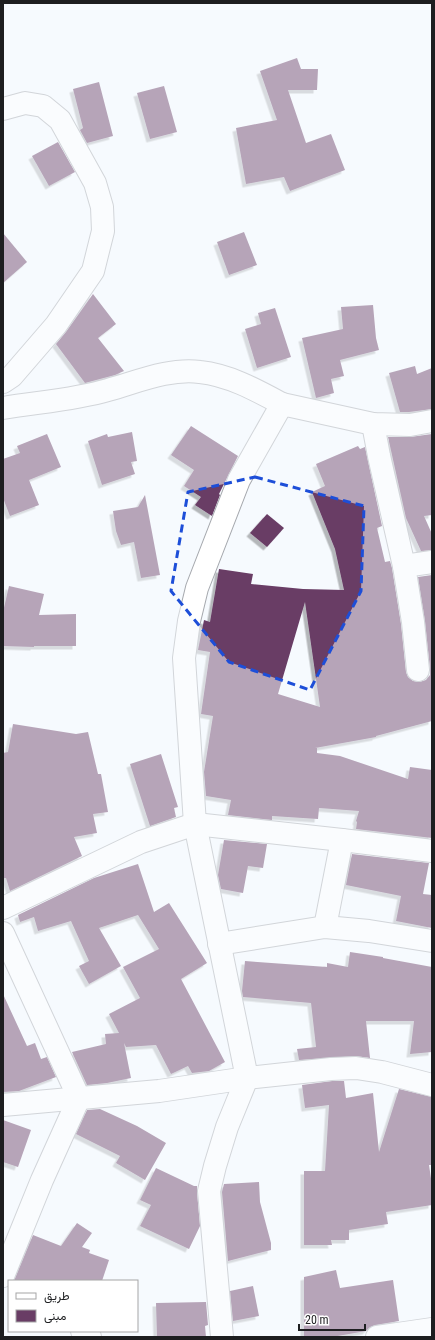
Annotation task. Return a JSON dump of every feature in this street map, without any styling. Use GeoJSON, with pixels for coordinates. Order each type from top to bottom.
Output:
{"type":"FeatureCollection","features":[{"type":"Feature","properties":{"kind":"street"},"geometry":{"type":"LineString","coordinates":[[3,109],[25,103],[43,106],[60,120],[95,184],[102,206],[103,231],[94,272],[56,325],[12,376],[3,382]]}},
{"type":"Feature","properties":{"kind":"street"},"geometry":{"type":"LineString","coordinates":[[3,408],[67,399],[108,390],[137,380],[176,372],[199,372],[215,375],[252,388],[282,404],[373,424],[410,425],[432,421]]}},
{"type":"Feature","properties":{"kind":"street"},"geometry":{"type":"LineString","coordinates":[[222,1337],[209,1191],[227,1127],[246,1078],[195,824],[184,658],[189,621],[197,588],[239,480],[282,404]]}},
{"type":"Feature","properties":{"kind":"street"},"geometry":{"type":"LineString","coordinates":[[373,424],[404,566],[413,622],[418,670]]}},
{"type":"Feature","properties":{"kind":"street"},"geometry":{"type":"LineString","coordinates":[[404,566],[432,562]]}},
{"type":"Feature","properties":{"kind":"street"},"geometry":{"type":"LineString","coordinates":[[3,908],[141,842],[195,824],[342,840],[432,852]]}},
{"type":"Feature","properties":{"kind":"street"},"geometry":{"type":"LineString","coordinates":[[325,927],[342,840]]}},
{"type":"Feature","properties":{"kind":"street"},"geometry":{"type":"LineString","coordinates":[[219,944],[325,927],[369,931],[432,940]]}},
{"type":"Feature","properties":{"kind":"street"},"geometry":{"type":"LineString","coordinates":[[3,933],[79,1098],[42,1180],[3,1276]]}},
{"type":"Feature","properties":{"kind":"street"},"geometry":{"type":"LineString","coordinates":[[3,1105],[159,1091],[246,1078],[331,1069],[356,1068],[382,1072],[432,1084]]}},
{"type":"Feature","properties":{"kind":"street"},"geometry":{"type":"LineString","coordinates":[[376,1337],[432,1329]]}},
{"type":"Feature","properties":{"kind":"highlighted area"},"geometry":{"type":"Polygon","coordinates":[[[255,477],[364,506],[361,591],[310,690],[229,662],[171,591],[188,492],[255,477]]]}},
{"type":"Feature","properties":{"kind":"building"},"geometry":{"type":"Polygon","coordinates":[[[297,58],[301,69],[318,69],[317,90],[288,90],[306,143],[331,134],[345,170],[290,191],[284,177],[246,184],[236,128],[277,120],[260,71],[297,58]]]}},
{"type":"Feature","properties":{"kind":"building"},"geometry":{"type":"Polygon","coordinates":[[[99,82],[113,136],[87,143],[80,130],[83,128],[73,89],[99,82]]]}},
{"type":"Feature","properties":{"kind":"building"},"geometry":{"type":"Polygon","coordinates":[[[164,86],[177,132],[150,139],[137,93],[164,86]]]}},
{"type":"Feature","properties":{"kind":"building"},"geometry":{"type":"Polygon","coordinates":[[[58,142],[75,172],[49,186],[32,156],[58,142]]]}},
{"type":"Feature","properties":{"kind":"building"},"geometry":{"type":"Polygon","coordinates":[[[244,232],[257,265],[229,275],[217,242],[244,232]]]}},
{"type":"Feature","properties":{"kind":"building"},"geometry":{"type":"Polygon","coordinates":[[[3,233],[27,262],[3,283],[3,233]]]}},
{"type":"Feature","properties":{"kind":"building"},"geometry":{"type":"Polygon","coordinates":[[[93,294],[116,324],[98,338],[124,371],[85,383],[56,344],[93,294]]]}},
{"type":"Feature","properties":{"kind":"building"},"geometry":{"type":"Polygon","coordinates":[[[373,305],[376,338],[379,350],[340,360],[344,376],[331,379],[334,393],[316,398],[302,338],[343,329],[341,307],[373,305]]]}},
{"type":"Feature","properties":{"kind":"building"},"geometry":{"type":"Polygon","coordinates":[[[275,308],[291,357],[257,368],[245,329],[261,324],[258,313],[275,308]]]}},
{"type":"Feature","properties":{"kind":"building"},"geometry":{"type":"Polygon","coordinates":[[[415,366],[417,374],[432,368],[432,409],[400,412],[389,373],[415,366]]]}},
{"type":"Feature","properties":{"kind":"building"},"geometry":{"type":"Polygon","coordinates":[[[191,426],[238,456],[219,494],[220,495],[212,516],[195,505],[201,497],[184,486],[194,470],[171,455],[191,426]]]}},
{"type":"Feature","properties":{"kind":"building"},"geometry":{"type":"Polygon","coordinates":[[[132,432],[137,461],[131,462],[135,474],[102,485],[88,441],[107,434],[108,437],[132,432]]]}},
{"type":"Feature","properties":{"kind":"building"},"geometry":{"type":"Polygon","coordinates":[[[47,434],[61,467],[29,480],[39,505],[10,516],[3,498],[3,459],[20,453],[17,446],[47,434]]]}},
{"type":"Feature","properties":{"kind":"building"},"geometry":{"type":"Polygon","coordinates":[[[432,434],[432,515],[424,516],[432,534],[432,550],[421,551],[406,518],[388,437],[410,437],[432,434]]]}},
{"type":"Feature","properties":{"kind":"building"},"geometry":{"type":"Polygon","coordinates":[[[358,446],[360,449],[365,447],[382,526],[377,528],[385,562],[390,561],[392,568],[401,624],[406,672],[408,677],[413,681],[419,682],[426,680],[430,675],[430,669],[425,621],[418,577],[432,575],[432,721],[376,737],[315,748],[317,748],[317,753],[340,756],[408,779],[410,767],[432,770],[432,838],[356,829],[356,821],[359,811],[319,808],[318,819],[272,816],[272,820],[228,815],[231,800],[206,796],[204,772],[213,716],[201,714],[210,652],[198,650],[204,620],[210,622],[219,569],[253,574],[251,584],[303,589],[344,590],[335,549],[312,492],[325,486],[316,464],[358,446]],[[305,602],[278,694],[320,707],[305,602]]]}},
{"type":"Feature","properties":{"kind":"building"},"geometry":{"type":"Polygon","coordinates":[[[145,495],[160,575],[141,578],[134,542],[121,545],[116,531],[113,511],[138,507],[145,495]]]}},
{"type":"Feature","properties":{"kind":"building"},"geometry":{"type":"Polygon","coordinates":[[[267,514],[284,528],[267,547],[250,533],[267,514]]]}},
{"type":"Feature","properties":{"kind":"building"},"geometry":{"type":"Polygon","coordinates":[[[9,586],[44,594],[39,615],[76,614],[76,646],[3,646],[3,612],[9,586]]]}},
{"type":"Feature","properties":{"kind":"building"},"geometry":{"type":"Polygon","coordinates":[[[13,724],[76,734],[88,732],[98,774],[101,774],[108,812],[93,814],[97,833],[74,837],[82,856],[10,891],[6,878],[3,878],[3,753],[8,752],[13,724]]]}},
{"type":"Feature","properties":{"kind":"building"},"geometry":{"type":"Polygon","coordinates":[[[161,754],[178,807],[174,808],[176,817],[150,826],[130,764],[161,754]]]}},
{"type":"Feature","properties":{"kind":"building"},"geometry":{"type":"Polygon","coordinates":[[[224,840],[267,844],[263,868],[248,866],[243,893],[221,889],[218,875],[224,840]]]}},
{"type":"Feature","properties":{"kind":"building"},"geometry":{"type":"Polygon","coordinates":[[[352,854],[429,863],[423,894],[432,895],[432,928],[396,921],[401,896],[346,885],[352,854]]]}},
{"type":"Feature","properties":{"kind":"building"},"geometry":{"type":"Polygon","coordinates":[[[138,864],[154,912],[169,903],[207,963],[181,979],[225,1062],[209,1071],[192,1073],[188,1066],[171,1074],[156,1045],[126,1047],[124,1043],[131,1078],[87,1085],[72,1052],[106,1044],[105,1034],[119,1033],[109,1014],[140,998],[123,967],[159,949],[138,915],[99,928],[121,966],[89,984],[79,966],[89,961],[71,921],[38,931],[34,917],[20,922],[18,915],[94,878],[138,864]]]}},
{"type":"Feature","properties":{"kind":"building"},"geometry":{"type":"Polygon","coordinates":[[[350,952],[432,967],[432,1052],[410,1054],[414,1021],[366,1021],[370,1058],[356,1056],[299,1060],[297,1049],[316,1047],[311,1003],[243,997],[242,991],[245,961],[327,967],[327,963],[348,967],[350,952]]]}},
{"type":"Feature","properties":{"kind":"building"},"geometry":{"type":"Polygon","coordinates":[[[3,994],[27,1046],[35,1043],[41,1059],[47,1057],[56,1077],[19,1091],[3,1092],[3,994]]]}},
{"type":"Feature","properties":{"kind":"building"},"geometry":{"type":"Polygon","coordinates":[[[344,1081],[346,1098],[373,1093],[379,1152],[399,1089],[432,1097],[432,1165],[429,1165],[432,1185],[432,1205],[386,1212],[388,1224],[349,1230],[349,1240],[331,1240],[332,1245],[304,1245],[304,1171],[325,1171],[329,1105],[305,1108],[302,1085],[344,1081]]]}},
{"type":"Feature","properties":{"kind":"building"},"geometry":{"type":"Polygon","coordinates":[[[100,1109],[137,1126],[166,1143],[145,1180],[116,1163],[120,1156],[76,1134],[87,1110],[100,1109]]]}},
{"type":"Feature","properties":{"kind":"building"},"geometry":{"type":"Polygon","coordinates":[[[3,1120],[31,1130],[18,1167],[3,1162],[3,1120]]]}},
{"type":"Feature","properties":{"kind":"building"},"geometry":{"type":"Polygon","coordinates":[[[156,1168],[194,1186],[197,1186],[200,1226],[189,1249],[140,1226],[151,1205],[140,1200],[156,1168]]]}},
{"type":"Feature","properties":{"kind":"building"},"geometry":{"type":"Polygon","coordinates":[[[259,1182],[260,1202],[271,1243],[271,1250],[228,1261],[222,1192],[224,1184],[259,1182]]]}},
{"type":"Feature","properties":{"kind":"building"},"geometry":{"type":"Polygon","coordinates":[[[77,1223],[92,1233],[82,1247],[90,1250],[89,1253],[109,1260],[102,1280],[14,1280],[33,1235],[61,1246],[77,1223]]]}},
{"type":"Feature","properties":{"kind":"building"},"geometry":{"type":"Polygon","coordinates":[[[336,1270],[340,1288],[393,1280],[399,1321],[375,1325],[366,1331],[332,1337],[304,1337],[304,1277],[336,1270]]]}},
{"type":"Feature","properties":{"kind":"building"},"geometry":{"type":"Polygon","coordinates":[[[253,1286],[259,1316],[233,1321],[230,1291],[253,1286]]]}},
{"type":"Feature","properties":{"kind":"building"},"geometry":{"type":"Polygon","coordinates":[[[206,1302],[208,1325],[205,1326],[206,1337],[157,1337],[156,1303],[206,1302]]]}}]}
